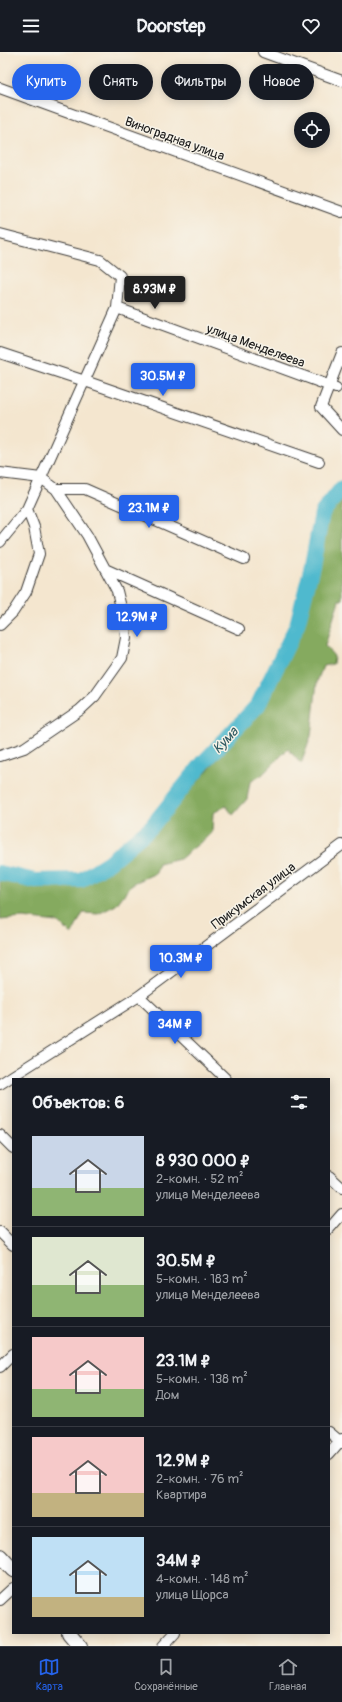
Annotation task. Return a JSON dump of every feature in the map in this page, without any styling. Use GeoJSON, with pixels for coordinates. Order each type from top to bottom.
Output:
{"type":"FeatureCollection","features":[{"type":"Feature","properties":{"kind":"main road"},"geometry":{"type":"LineString","coordinates":[[0,1556],[12,1569]]}},
{"type":"Feature","properties":{"kind":"main road"},"geometry":{"type":"LineString","coordinates":[[70,1634],[80,1646]]}},
{"type":"Feature","properties":{"kind":"street"},"geometry":{"type":"LineString","coordinates":[[262,52],[342,81]]}},
{"type":"Feature","properties":{"kind":"street","name":"Виноградная улица"},"geometry":{"type":"LineString","coordinates":[[0,88],[342,212]]}},
{"type":"Feature","properties":{"kind":"street"},"geometry":{"type":"LineString","coordinates":[[0,234],[100,260],[120,276],[117,308],[41,478],[27,509],[0,542]]}},
{"type":"Feature","properties":{"kind":"street","name":"улица Менделеева"},"geometry":{"type":"LineString","coordinates":[[117,308],[332,387]]}},
{"type":"Feature","properties":{"kind":"street"},"geometry":{"type":"LineString","coordinates":[[0,353],[85,380],[319,462]]}},
{"type":"Feature","properties":{"kind":"street"},"geometry":{"type":"LineString","coordinates":[[342,353],[339,374],[321,408],[342,430]]}},
{"type":"Feature","properties":{"kind":"street"},"geometry":{"type":"LineString","coordinates":[[0,473],[41,478],[56,489],[86,535],[117,591],[124,620],[126,638],[122,658],[95,696],[80,710],[24,748],[0,756]]}},
{"type":"Feature","properties":{"kind":"street"},"geometry":{"type":"LineString","coordinates":[[56,489],[85,489],[244,559]]}},
{"type":"Feature","properties":{"kind":"street"},"geometry":{"type":"LineString","coordinates":[[0,625],[13,612],[26,592],[39,554],[34,527],[27,509]]}},
{"type":"Feature","properties":{"kind":"street"},"geometry":{"type":"LineString","coordinates":[[105,569],[239,629]]}},
{"type":"Feature","properties":{"kind":"street","name":"Прикумская улица"},"geometry":{"type":"LineString","coordinates":[[0,1084],[139,996],[342,845]]}},
{"type":"Feature","properties":{"kind":"street"},"geometry":{"type":"LineString","coordinates":[[139,996],[225,1078]]}},
{"type":"Feature","properties":{"kind":"street"},"geometry":{"type":"LineString","coordinates":[[0,1136],[12,1147]]}},
{"type":"Feature","properties":{"kind":"street"},"geometry":{"type":"LineString","coordinates":[[330,1177],[342,1188]]}},
{"type":"Feature","properties":{"kind":"street"},"geometry":{"type":"LineString","coordinates":[[330,1228],[342,1214]]}},
{"type":"Feature","properties":{"kind":"street"},"geometry":{"type":"LineString","coordinates":[[0,1232],[12,1244]]}},
{"type":"Feature","properties":{"kind":"street"},"geometry":{"type":"LineString","coordinates":[[0,1367],[12,1355]]}},
{"type":"Feature","properties":{"kind":"street"},"geometry":{"type":"LineString","coordinates":[[330,1433],[341,1441],[330,1453]]}},
{"type":"Feature","properties":{"kind":"street"},"geometry":{"type":"LineString","coordinates":[[0,1600],[12,1589]]}},
{"type":"Feature","properties":{"kind":"street"},"geometry":{"type":"LineString","coordinates":[[163,1646],[174,1634]]}},
{"type":"Feature","properties":{"kind":"green space"},"geometry":{"type":"Polygon","coordinates":[[[342,497],[342,600],[339,600],[325,646],[334,656],[333,664],[323,666],[317,682],[311,736],[301,764],[288,749],[262,775],[250,782],[247,799],[233,815],[226,806],[213,813],[212,833],[180,859],[159,864],[156,873],[132,884],[116,905],[98,914],[83,913],[72,934],[57,922],[23,918],[0,920],[0,880],[35,888],[82,886],[115,865],[155,831],[263,706],[301,627],[316,570],[326,516],[342,497]]]}},
{"type":"Feature","properties":{"kind":"waterway","name":"Кума"},"geometry":{"type":"LineString","coordinates":[[0,873],[35,881],[81,880],[109,862],[151,827],[203,763],[258,705],[297,625],[312,566],[322,513],[342,488]]}}]}
